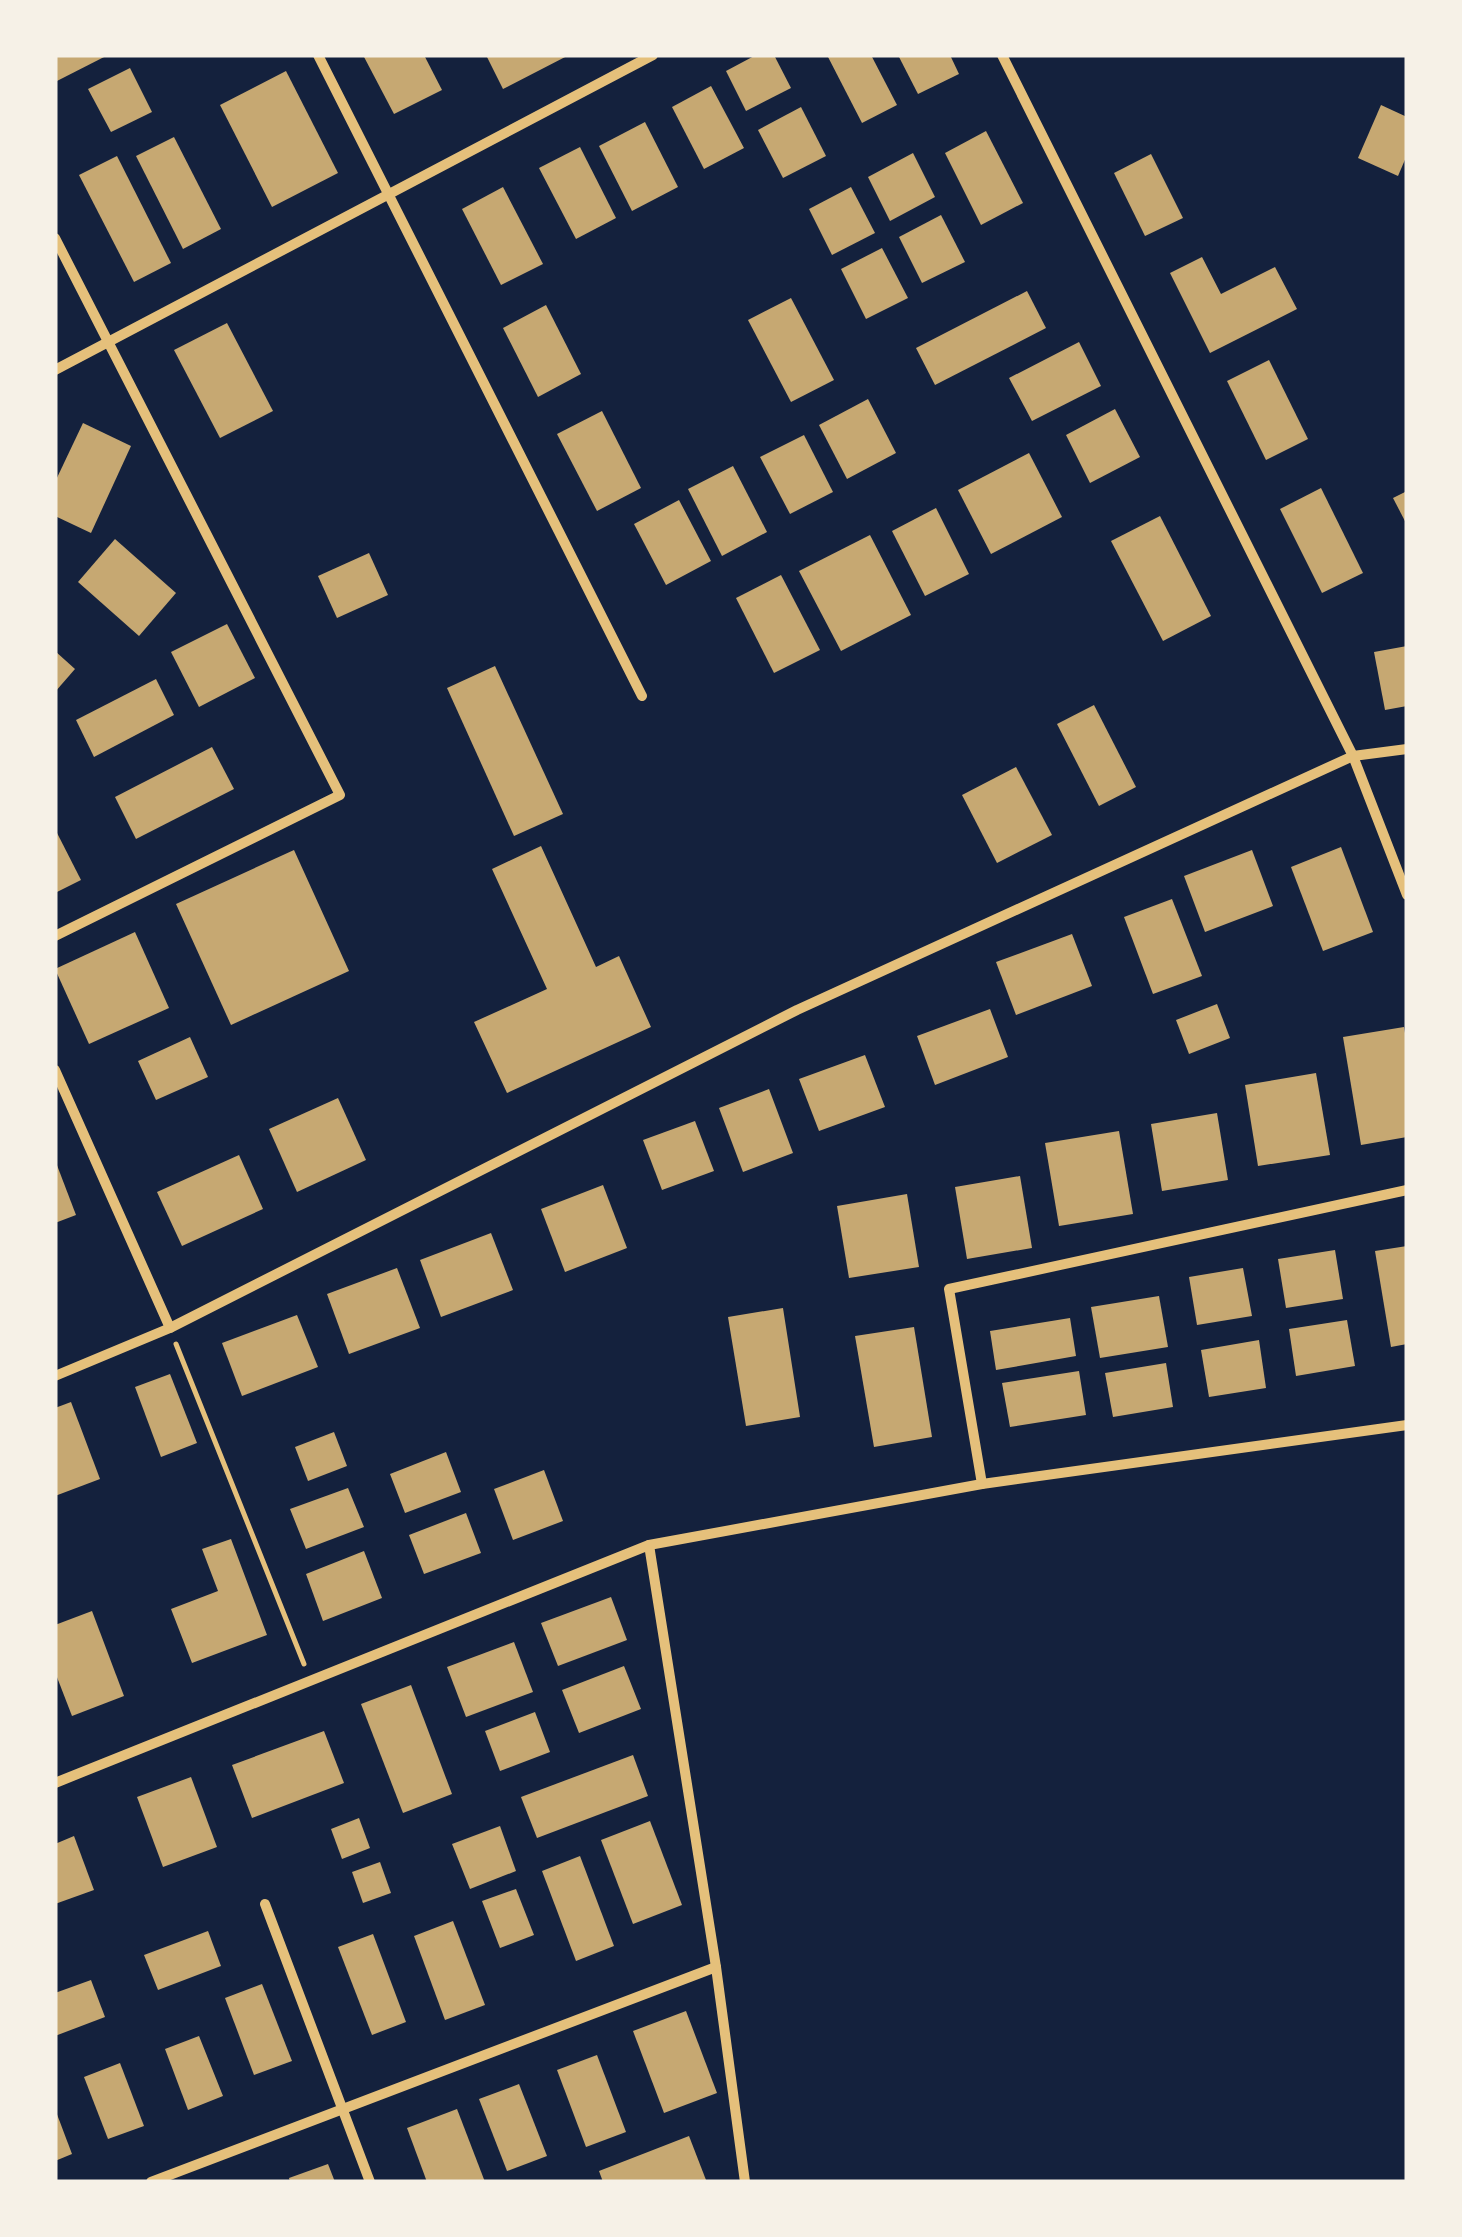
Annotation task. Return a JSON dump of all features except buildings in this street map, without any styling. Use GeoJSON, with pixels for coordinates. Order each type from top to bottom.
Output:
{"type":"FeatureCollection","features":[{"type":"Feature","properties":{"kind":"street"},"geometry":{"type":"LineString","coordinates":[[318,55],[642,696]]}},
{"type":"Feature","properties":{"kind":"street"},"geometry":{"type":"LineString","coordinates":[[55,370],[653,55]]}},
{"type":"Feature","properties":{"kind":"street"},"geometry":{"type":"LineString","coordinates":[[1002,55],[1352,756],[1407,896]]}},
{"type":"Feature","properties":{"kind":"street"},"geometry":{"type":"LineString","coordinates":[[55,238],[340,795],[55,936]]}},
{"type":"Feature","properties":{"kind":"street"},"geometry":{"type":"LineString","coordinates":[[55,1376],[170,1328],[797,1010],[1352,756],[1407,750]]}},
{"type":"Feature","properties":{"kind":"street"},"geometry":{"type":"LineString","coordinates":[[55,1070],[170,1328]]}},
{"type":"Feature","properties":{"kind":"street"},"geometry":{"type":"LineString","coordinates":[[982,1484],[950,1289],[1407,1190]]}},
{"type":"Feature","properties":{"kind":"street"},"geometry":{"type":"LineString","coordinates":[[55,1782],[649,1545],[982,1484],[1407,1425]]}},
{"type":"Feature","properties":{"kind":"street"},"geometry":{"type":"LineString","coordinates":[[649,1545],[746,2182]]}},
{"type":"Feature","properties":{"kind":"street"},"geometry":{"type":"LineString","coordinates":[[265,1904],[370,2182]]}},
{"type":"Feature","properties":{"kind":"street"},"geometry":{"type":"LineString","coordinates":[[151,2182],[716,1966]]}},
{"type":"Feature","properties":{"kind":"path"},"geometry":{"type":"LineString","coordinates":[[170,1328],[310,1680]]}}]}
